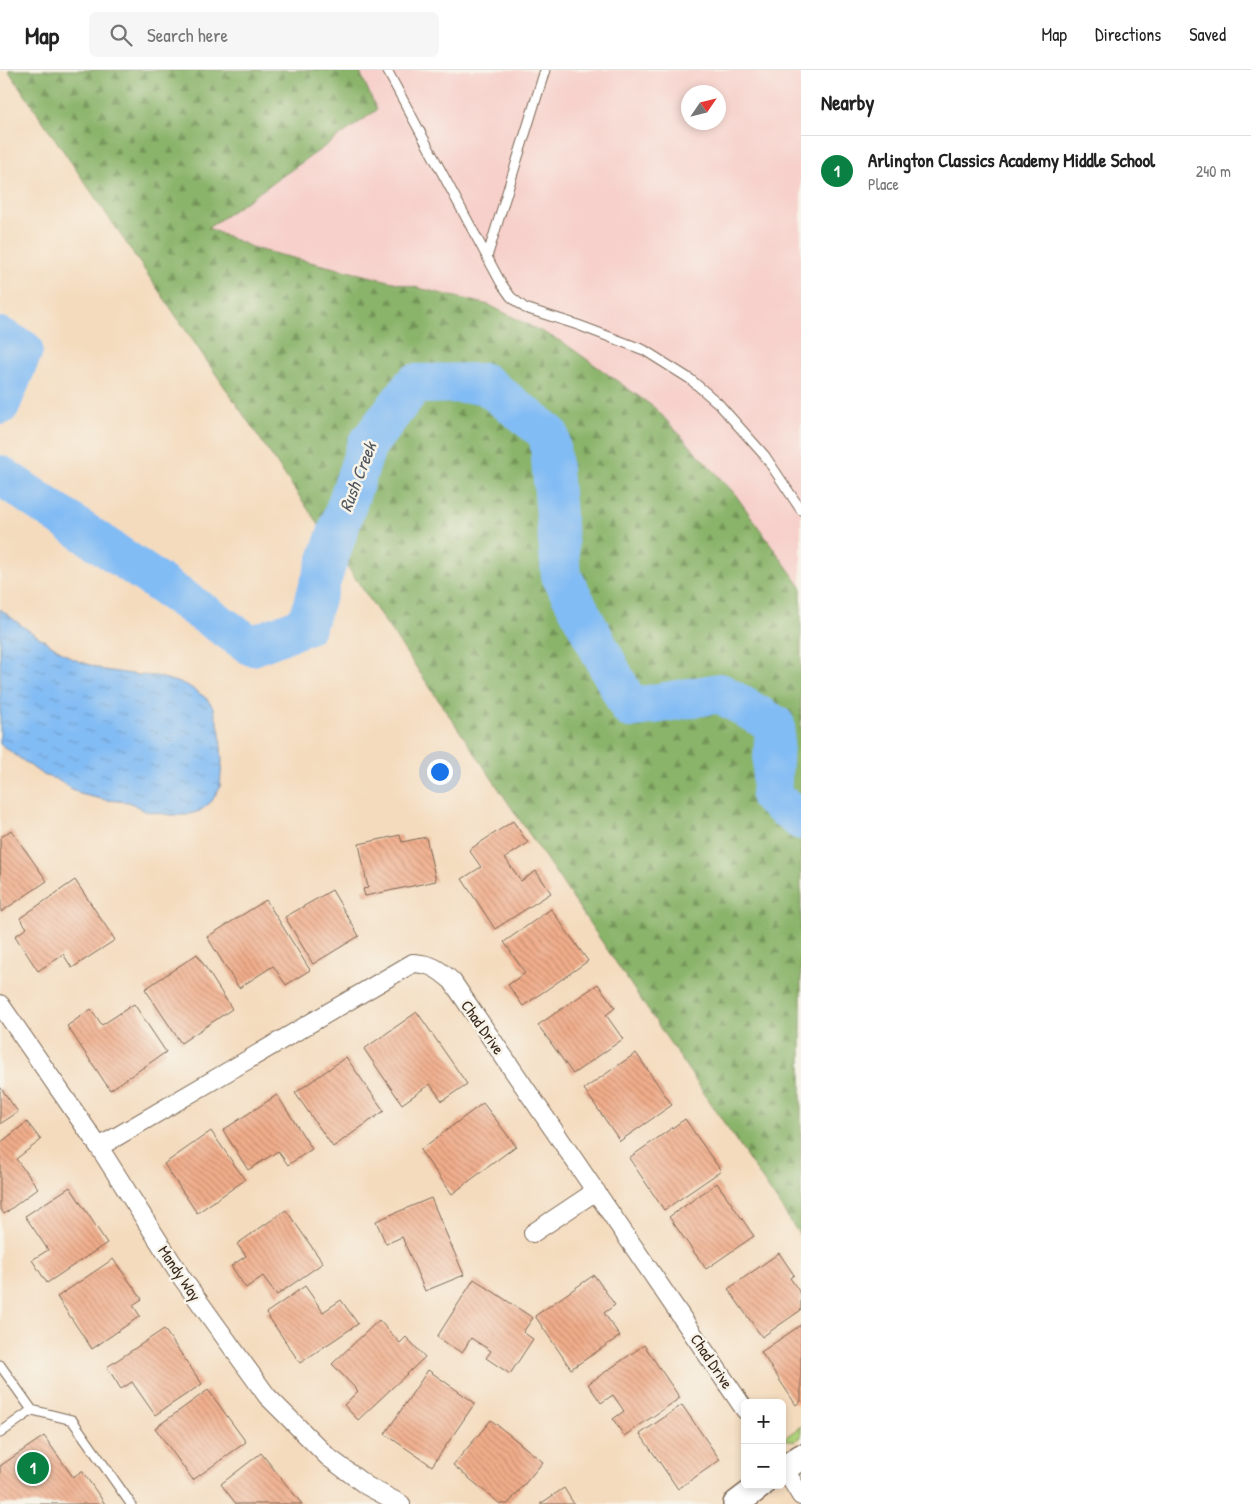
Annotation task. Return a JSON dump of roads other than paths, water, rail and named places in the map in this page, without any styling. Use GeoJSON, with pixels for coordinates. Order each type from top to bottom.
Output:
{"type":"FeatureCollection","features":[{"type":"Feature","properties":{"kind":"main road"},"geometry":{"type":"LineString","coordinates":[[736,1504],[756,1489]]}},
{"type":"Feature","properties":{"kind":"street","name":"Chad Drive"},"geometry":{"type":"LineString","coordinates":[[99,1147],[413,963],[427,963],[440,970],[452,981],[741,1404]]}},
{"type":"Feature","properties":{"kind":"street","name":"Mandy Way"},"geometry":{"type":"LineString","coordinates":[[0,1004],[99,1147],[182,1278],[267,1396],[328,1457],[367,1486],[397,1503]]}},
{"type":"Feature","properties":{"kind":"street"},"geometry":{"type":"LineString","coordinates":[[533,1234],[596,1191]]}},
{"type":"Feature","properties":{"kind":"street"},"geometry":{"type":"LineString","coordinates":[[787,1465],[801,1496]]}},
{"type":"Feature","properties":{"kind":"lane"},"geometry":{"type":"LineString","coordinates":[[387,70],[501,283],[511,298],[525,308],[578,325],[644,350],[690,380],[718,403],[765,456],[801,510]]}},
{"type":"Feature","properties":{"kind":"lane"},"geometry":{"type":"LineString","coordinates":[[487,256],[545,70]]}},
{"type":"Feature","properties":{"kind":"lane"},"geometry":{"type":"LineString","coordinates":[[0,1365],[32,1410],[72,1420],[131,1504]]}},
{"type":"Feature","properties":{"kind":"lane"},"geometry":{"type":"LineString","coordinates":[[0,1433],[32,1410]]}},
{"type":"Feature","properties":{"kind":"water"},"geometry":{"type":"Polygon","coordinates":[[[0,609],[25,628],[73,659],[104,670],[156,676],[187,685],[206,698],[213,707],[220,732],[222,762],[220,787],[212,801],[200,811],[186,815],[171,815],[145,811],[129,802],[106,800],[80,794],[56,779],[43,775],[0,744],[0,609]]]}},
{"type":"Feature","properties":{"kind":"waterway","name":"Rush Creek"},"geometry":{"type":"LineString","coordinates":[[0,337],[23,350],[0,405]]}},
{"type":"Feature","properties":{"kind":"waterway","name":"Rush Creek"},"geometry":{"type":"LineString","coordinates":[[0,475],[252,646],[306,625],[367,445],[414,384],[484,383],[549,434],[561,575],[630,708],[720,693],[775,725],[771,797],[801,820]]}},
{"type":"Feature","properties":{"kind":"place","name":"Arlington Classics Academy Middle School"},"geometry":{"type":"Point","coordinates":[33,1468]}}]}
